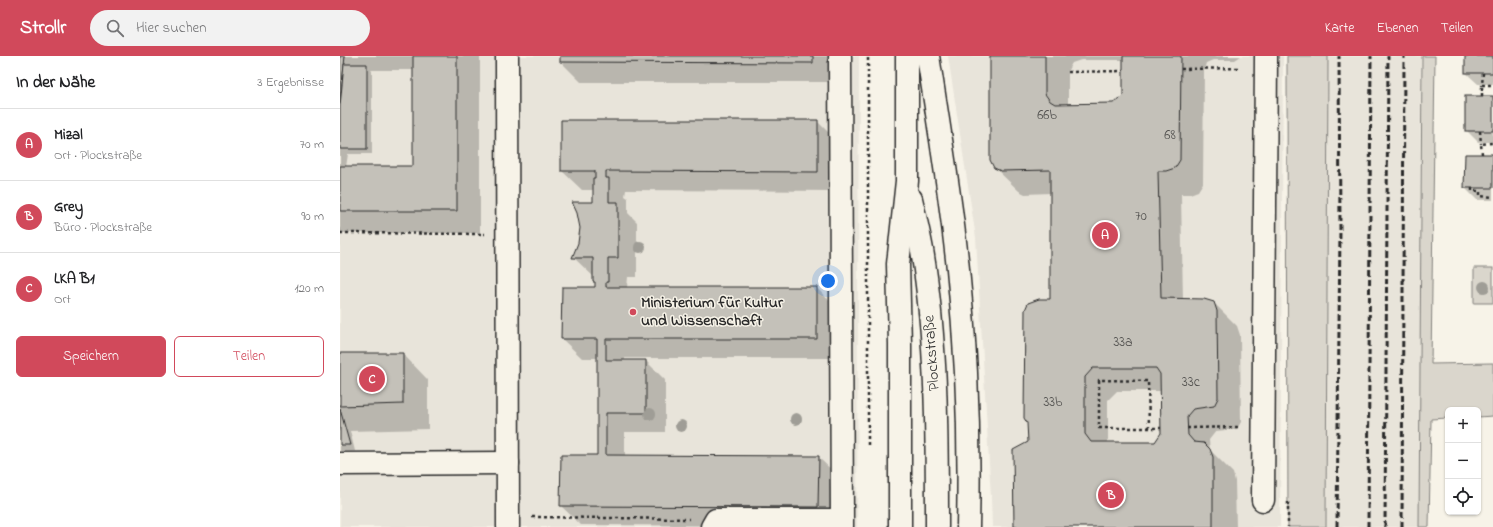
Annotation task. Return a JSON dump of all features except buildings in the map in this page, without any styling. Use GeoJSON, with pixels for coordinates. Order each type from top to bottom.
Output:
{"type":"FeatureCollection","features":[{"type":"Feature","properties":{"kind":"main road"},"geometry":{"type":"LineString","coordinates":[[507,56],[508,522]]}},
{"type":"Feature","properties":{"kind":"main road"},"geometry":{"type":"LineString","coordinates":[[714,523],[842,523],[840,56]]}},
{"type":"Feature","properties":{"kind":"main road","name":"Plockstraße"},"geometry":{"type":"LineString","coordinates":[[900,527],[900,352],[898,264],[908,180],[907,56]]}},
{"type":"Feature","properties":{"kind":"main road"},"geometry":{"type":"LineString","coordinates":[[928,56],[958,269],[966,373],[970,474],[968,527]]}},
{"type":"Feature","properties":{"kind":"main road"},"geometry":{"type":"LineString","coordinates":[[1263,500],[1266,62]]}},
{"type":"Feature","properties":{"kind":"main road","name":"Plockstraße"},"geometry":{"type":"LineString","coordinates":[[908,180],[922,250],[932,331],[937,423],[937,527]]}},
{"type":"Feature","properties":{"kind":"main road"},"geometry":{"type":"LineString","coordinates":[[340,464],[508,463]]}},
{"type":"Feature","properties":{"kind":"path"},"geometry":{"type":"LineString","coordinates":[[868,56],[868,448]]}},
{"type":"Feature","properties":{"kind":"path"},"geometry":{"type":"LineString","coordinates":[[1181,69],[1266,62]]}},
{"type":"Feature","properties":{"kind":"path"},"geometry":{"type":"LineString","coordinates":[[1068,72],[1123,71]]}},
{"type":"Feature","properties":{"kind":"path"},"geometry":{"type":"LineString","coordinates":[[1482,96],[1483,73]]}},
{"type":"Feature","properties":{"kind":"path"},"geometry":{"type":"LineString","coordinates":[[1482,85],[1493,85]]}},
{"type":"Feature","properties":{"kind":"path"},"geometry":{"type":"LineString","coordinates":[[1480,131],[1482,154]]}},
{"type":"Feature","properties":{"kind":"path"},"geometry":{"type":"LineString","coordinates":[[1481,144],[1493,143]]}},
{"type":"Feature","properties":{"kind":"path"},"geometry":{"type":"LineString","coordinates":[[1472,188],[1472,191],[1480,191],[1480,196],[1493,196]]}},
{"type":"Feature","properties":{"kind":"path"},"geometry":{"type":"LineString","coordinates":[[340,233],[507,234]]}},
{"type":"Feature","properties":{"kind":"path"},"geometry":{"type":"LineString","coordinates":[[1149,428],[1148,381],[1099,380],[1099,428],[1149,428],[1161,428]]}},
{"type":"Feature","properties":{"kind":"path"},"geometry":{"type":"LineString","coordinates":[[1187,428],[1263,427]]}},
{"type":"Feature","properties":{"kind":"path"},"geometry":{"type":"LineString","coordinates":[[508,522],[714,523]]}},
{"type":"Feature","properties":{"kind":"shaded area"},"geometry":{"type":"Polygon","coordinates":[[[340,56],[859,56],[857,527],[340,527],[340,56]]]}},
{"type":"Feature","properties":{"kind":"shaded area"},"geometry":{"type":"Polygon","coordinates":[[[948,56],[1283,56],[1280,527],[992,527],[976,238],[948,56]]]}},
{"type":"Feature","properties":{"kind":"shaded area"},"geometry":{"type":"Polygon","coordinates":[[[1287,56],[1328,56],[1326,527],[1288,527],[1287,56]]]}},
{"type":"Feature","properties":{"kind":"shaded area"},"geometry":{"type":"Polygon","coordinates":[[[1328,56],[1421,56],[1420,527],[1326,527],[1328,56]]]}},
{"type":"Feature","properties":{"kind":"shaded area"},"geometry":{"type":"Polygon","coordinates":[[[1422,56],[1435,56],[1431,364],[1493,363],[1493,416],[1481,417],[1481,407],[1445,407],[1445,418],[1431,419],[1429,527],[1419,527],[1422,56]]]}},
{"type":"Feature","properties":{"kind":"shaded area"},"geometry":{"type":"Polygon","coordinates":[[[1474,268],[1493,268],[1493,303],[1474,303],[1474,268]]]}},
{"type":"Feature","properties":{"kind":"railway"},"geometry":{"type":"LineString","coordinates":[[1337,527],[1340,228],[1339,56]]}},
{"type":"Feature","properties":{"kind":"railway"},"geometry":{"type":"LineString","coordinates":[[1368,527],[1371,56]]}},
{"type":"Feature","properties":{"kind":"railway"},"geometry":{"type":"LineString","coordinates":[[1385,527],[1388,56]]}},
{"type":"Feature","properties":{"kind":"railway"},"geometry":{"type":"LineString","coordinates":[[1402,527],[1404,56]]}},
{"type":"Feature","properties":{"kind":"place","name":"Mizal"},"geometry":{"type":"Point","coordinates":[1105,235]}},
{"type":"Feature","properties":{"kind":"place","name":"Ministerium für Kultur und Wissenschaft"},"geometry":{"type":"Point","coordinates":[633,312]}},
{"type":"Feature","properties":{"kind":"place","name":"LKA B1"},"geometry":{"type":"Point","coordinates":[372,379]}},
{"type":"Feature","properties":{"kind":"place","name":"Grey"},"geometry":{"type":"Point","coordinates":[1111,495]}}]}
